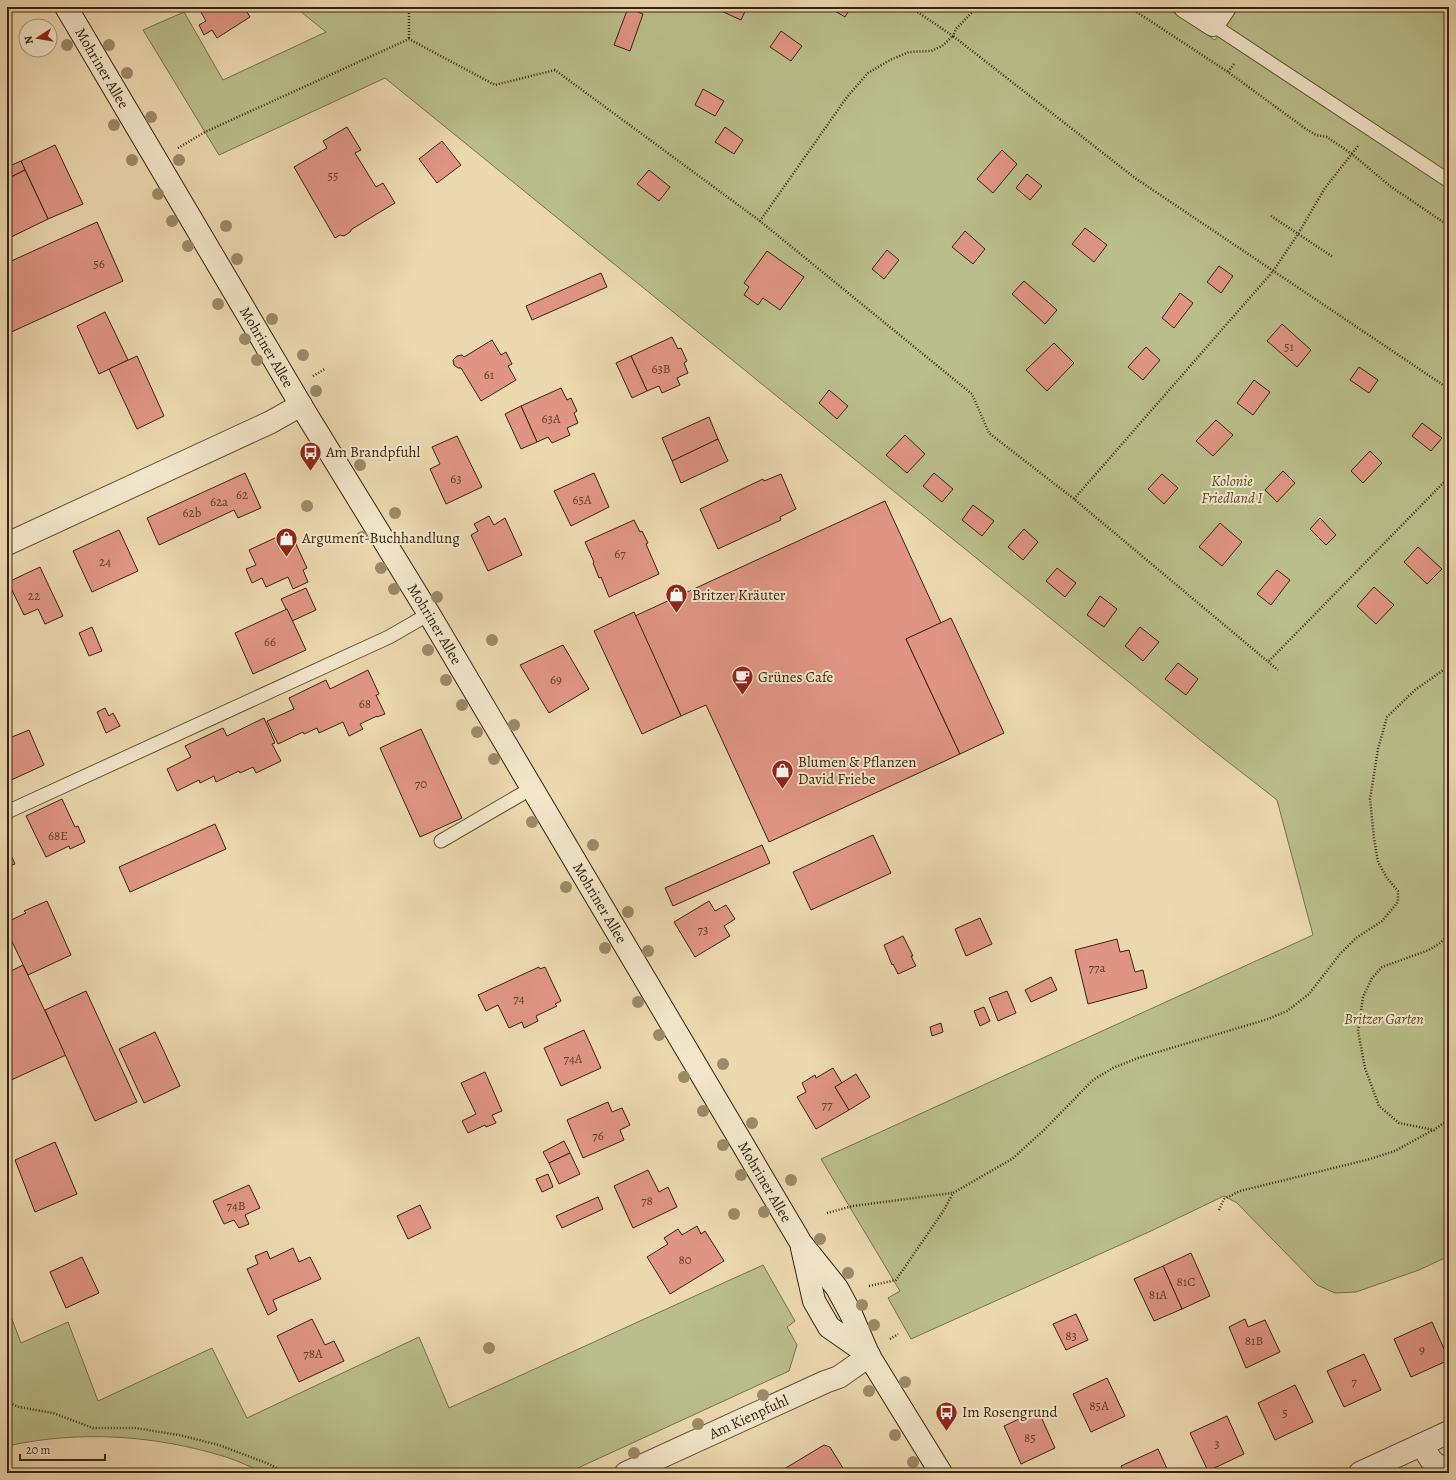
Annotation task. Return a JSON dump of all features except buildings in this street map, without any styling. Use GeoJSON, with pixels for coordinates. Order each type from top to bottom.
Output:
{"type":"FeatureCollection","features":[{"type":"Feature","properties":{"kind":"main road","name":"Mohriner Allee"},"geometry":{"type":"LineString","coordinates":[[66,7],[301,405],[429,614],[801,1243],[836,1288],[851,1314],[869,1356],[941,1473]]}},
{"type":"Feature","properties":{"kind":"main road"},"geometry":{"type":"LineString","coordinates":[[1185,7],[1213,26],[1225,7]]}},
{"type":"Feature","properties":{"kind":"main road"},"geometry":{"type":"LineString","coordinates":[[7,544],[271,422],[301,405]]}},
{"type":"Feature","properties":{"kind":"main road","name":"Am Kienpfuhl"},"geometry":{"type":"LineString","coordinates":[[626,1473],[839,1377],[869,1356]]}},
{"type":"Feature","properties":{"kind":"main road"},"geometry":{"type":"LineString","coordinates":[[1360,1473],[1449,1432]]}},
{"type":"Feature","properties":{"kind":"main road"},"geometry":{"type":"LineString","coordinates":[[1422,1445],[1431,1460],[1447,1473]]}},
{"type":"Feature","properties":{"kind":"lane"},"geometry":{"type":"LineString","coordinates":[[1213,26],[1449,181]]}},
{"type":"Feature","properties":{"kind":"lane"},"geometry":{"type":"LineString","coordinates":[[7,812],[389,637],[429,614]]}},
{"type":"Feature","properties":{"kind":"lane"},"geometry":{"type":"LineString","coordinates":[[441,841],[532,788]]}},
{"type":"Feature","properties":{"kind":"path"},"geometry":{"type":"LineString","coordinates":[[409,7],[409,39]]}},
{"type":"Feature","properties":{"kind":"path"},"geometry":{"type":"LineString","coordinates":[[910,7],[953,36],[1135,178],[1449,389]]}},
{"type":"Feature","properties":{"kind":"path"},"geometry":{"type":"LineString","coordinates":[[760,221],[847,97],[868,74],[890,60],[909,52],[931,51],[942,46],[953,36],[956,29],[977,7]]}},
{"type":"Feature","properties":{"kind":"path"},"geometry":{"type":"LineString","coordinates":[[1129,7],[1228,72],[1306,129],[1316,135],[1327,137],[1352,154],[1390,186],[1449,226]]}},
{"type":"Feature","properties":{"kind":"path"},"geometry":{"type":"LineString","coordinates":[[157,161],[205,132],[409,39]]}},
{"type":"Feature","properties":{"kind":"path"},"geometry":{"type":"LineString","coordinates":[[409,39],[495,85],[555,70],[760,221],[972,394],[989,433],[1074,499],[1278,670]]}},
{"type":"Feature","properties":{"kind":"path"},"geometry":{"type":"LineString","coordinates":[[1074,499],[1274,270],[1298,234],[1325,188],[1371,130]]}},
{"type":"Feature","properties":{"kind":"path"},"geometry":{"type":"LineString","coordinates":[[1271,216],[1333,257]]}},
{"type":"Feature","properties":{"kind":"path"},"geometry":{"type":"LineString","coordinates":[[1269,661],[1449,477]]}},
{"type":"Feature","properties":{"kind":"path"},"geometry":{"type":"LineString","coordinates":[[827,1213],[853,1206],[953,1193],[1012,1159],[1043,1131],[1093,1080],[1113,1068],[1138,1058],[1268,1019],[1287,1011],[1309,994],[1340,954],[1356,938],[1382,921],[1398,902],[1398,891],[1387,878],[1378,862],[1374,838],[1370,799],[1378,749],[1387,717],[1415,690],[1449,666]]}},
{"type":"Feature","properties":{"kind":"path"},"geometry":{"type":"LineString","coordinates":[[1434,1130],[1399,1123],[1379,1106],[1365,1068],[1358,1031],[1363,997],[1372,978],[1382,967],[1429,950],[1449,935]]}},
{"type":"Feature","properties":{"kind":"path"},"geometry":{"type":"LineString","coordinates":[[1219,1210],[1224,1199],[1240,1191],[1370,1159],[1395,1151],[1434,1130],[1449,1119]]}},
{"type":"Feature","properties":{"kind":"path"},"geometry":{"type":"LineString","coordinates":[[869,1286],[896,1280],[944,1210],[953,1193]]}},
{"type":"Feature","properties":{"kind":"path"},"geometry":{"type":"LineString","coordinates":[[7,1402],[19,1407],[53,1413],[93,1428],[135,1428],[179,1435],[219,1445],[269,1464],[285,1473]]}},
{"type":"Feature","properties":{"kind":"green space"},"geometry":{"type":"Polygon","coordinates":[[[295,7],[1165,7],[1215,40],[1239,7],[1449,7],[1449,1256],[1419,1270],[1356,1292],[1335,1293],[1317,1285],[1237,1203],[1224,1196],[1151,1231],[911,1339],[888,1298],[900,1291],[821,1159],[1313,935],[1277,800],[1204,743],[385,78],[219,155],[143,30],[184,12],[223,80],[326,32],[295,7]]]}},
{"type":"Feature","properties":{"kind":"green space"},"geometry":{"type":"Polygon","coordinates":[[[763,1265],[795,1321],[787,1327],[797,1345],[789,1371],[567,1473],[265,1473],[231,1459],[199,1450],[172,1444],[117,1437],[62,1438],[7,1446],[7,1306],[21,1343],[68,1322],[98,1401],[212,1348],[247,1418],[419,1337],[449,1408],[763,1265]]]}},
{"type":"Feature","properties":{"kind":"place","name":"Am Brandpfuhl"},"geometry":{"type":"Point","coordinates":[311,472]}},
{"type":"Feature","properties":{"kind":"place","name":"Argument-Buchhandlung"},"geometry":{"type":"Point","coordinates":[287,558]}},
{"type":"Feature","properties":{"kind":"place","name":"Britzer Kräuter"},"geometry":{"type":"Point","coordinates":[676,614]}},
{"type":"Feature","properties":{"kind":"place","name":"Grünes Cafe"},"geometry":{"type":"Point","coordinates":[743,696]}},
{"type":"Feature","properties":{"kind":"place","name":"Blumen & Pflanzen David Friebe"},"geometry":{"type":"Point","coordinates":[783,790]}},
{"type":"Feature","properties":{"kind":"place","name":"Im Rosengrund"},"geometry":{"type":"Point","coordinates":[946,1432]}},
{"type":"Feature","properties":{"kind":"park label","name":"Kolonie Friedland I"},"geometry":{"type":"Point","coordinates":[1232,490]}},
{"type":"Feature","properties":{"kind":"park label","name":"Britzer Garten"},"geometry":{"type":"Point","coordinates":[1384,1019]}}]}
